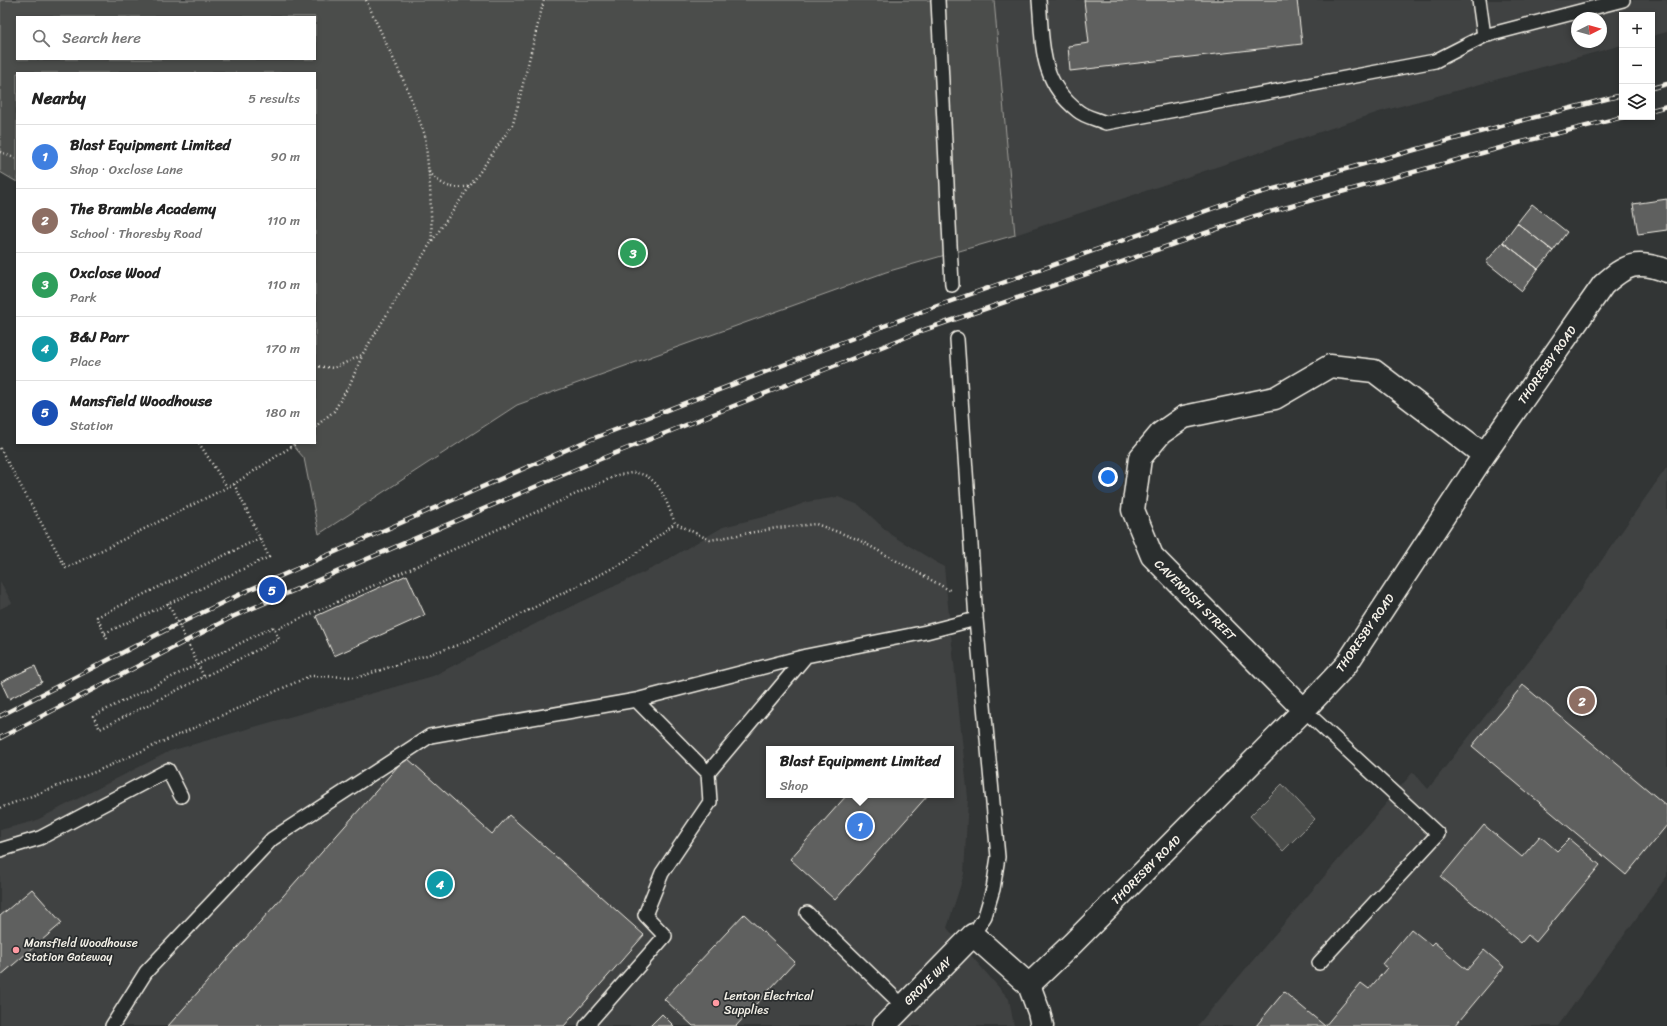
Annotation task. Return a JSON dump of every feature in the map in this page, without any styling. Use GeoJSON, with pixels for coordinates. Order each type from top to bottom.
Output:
{"type":"FeatureCollection","features":[{"type":"Feature","properties":{"kind":"street","name":"THORESBY ROAD"},"geometry":{"type":"LineString","coordinates":[[1029,986],[1304,710],[1346,665],[1484,455],[1603,285],[1620,270],[1639,263],[1665,270]]}},
{"type":"Feature","properties":{"kind":"street","name":"CAVENDISH STREET"},"geometry":{"type":"LineString","coordinates":[[1304,710],[1152,556],[1133,510],[1140,458],[1161,433],[1184,417],[1275,398],[1330,366],[1374,371],[1484,455]]}},
{"type":"Feature","properties":{"kind":"street"},"geometry":{"type":"LineString","coordinates":[[973,935],[1029,986],[1039,1012],[1042,1026]]}},
{"type":"Feature","properties":{"kind":"street","name":"GROVE WAY"},"geometry":{"type":"LineString","coordinates":[[884,1026],[973,935]]}},
{"type":"Feature","properties":{"kind":"lane"},"geometry":{"type":"LineString","coordinates":[[938,0],[952,285]]}},
{"type":"Feature","properties":{"kind":"lane"},"geometry":{"type":"LineString","coordinates":[[1039,0],[1043,54],[1054,86],[1078,112],[1106,123],[1435,61],[1484,36],[1623,0]]}},
{"type":"Feature","properties":{"kind":"lane"},"geometry":{"type":"LineString","coordinates":[[1479,0],[1484,36]]}},
{"type":"Feature","properties":{"kind":"lane"},"geometry":{"type":"LineString","coordinates":[[957,339],[974,604],[998,857],[994,889],[985,916],[973,935]]}},
{"type":"Feature","properties":{"kind":"lane"},"geometry":{"type":"LineString","coordinates":[[112,1026],[146,972],[272,839],[430,736],[636,700],[806,656],[926,632],[976,619]]}},
{"type":"Feature","properties":{"kind":"lane"},"geometry":{"type":"LineString","coordinates":[[708,773],[806,656]]}},
{"type":"Feature","properties":{"kind":"lane"},"geometry":{"type":"LineString","coordinates":[[586,1026],[665,936],[645,915],[662,874],[710,802],[708,773],[636,700]]}},
{"type":"Feature","properties":{"kind":"lane"},"geometry":{"type":"LineString","coordinates":[[1304,710],[1438,834],[1319,963]]}},
{"type":"Feature","properties":{"kind":"lane"},"geometry":{"type":"LineString","coordinates":[[0,850],[40,838],[168,770],[181,796]]}},
{"type":"Feature","properties":{"kind":"lane"},"geometry":{"type":"LineString","coordinates":[[807,913],[903,1006]]}},
{"type":"Feature","properties":{"kind":"path"},"geometry":{"type":"LineString","coordinates":[[366,0],[406,86],[425,135],[429,171],[432,241]]}},
{"type":"Feature","properties":{"kind":"path"},"geometry":{"type":"LineString","coordinates":[[316,426],[334,411],[350,384],[362,355],[432,241],[513,124],[544,0]]}},
{"type":"Feature","properties":{"kind":"path"},"geometry":{"type":"LineString","coordinates":[[0,152],[16,159]]}},
{"type":"Feature","properties":{"kind":"path"},"geometry":{"type":"LineString","coordinates":[[429,171],[438,181],[448,187],[457,189],[470,186]]}},
{"type":"Feature","properties":{"kind":"path"},"geometry":{"type":"LineString","coordinates":[[316,366],[334,368],[362,355]]}},
{"type":"Feature","properties":{"kind":"path"},"geometry":{"type":"LineString","coordinates":[[200,444],[227,487]]}},
{"type":"Feature","properties":{"kind":"path"},"geometry":{"type":"LineString","coordinates":[[0,448],[66,568],[234,484],[295,444]]}},
{"type":"Feature","properties":{"kind":"path"},"geometry":{"type":"LineString","coordinates":[[275,630],[618,475],[637,473],[650,479],[661,488],[675,523],[710,540],[777,528],[816,524],[858,539],[974,604]]}},
{"type":"Feature","properties":{"kind":"path"},"geometry":{"type":"LineString","coordinates":[[105,633],[268,557],[234,484]]}},
{"type":"Feature","properties":{"kind":"path"},"geometry":{"type":"LineString","coordinates":[[0,808],[95,772],[310,676],[359,677],[461,644],[626,562],[675,523]]}},
{"type":"Feature","properties":{"kind":"path"},"geometry":{"type":"LineString","coordinates":[[108,639],[97,617],[260,538]]}},
{"type":"Feature","properties":{"kind":"path"},"geometry":{"type":"LineString","coordinates":[[168,603],[204,677]]}},
{"type":"Feature","properties":{"kind":"path"},"geometry":{"type":"LineString","coordinates":[[273,627],[279,639],[204,677],[100,729],[93,716],[273,627]]}},
{"type":"Feature","properties":{"kind":"shaded area"},"geometry":{"type":"Polygon","coordinates":[[[0,0],[994,0],[1015,235],[886,272],[517,405],[319,534],[304,458],[292,444],[316,444],[316,72],[16,72],[16,181],[0,172],[0,0]]]}},
{"type":"Feature","properties":{"kind":"shaded area"},"geometry":{"type":"Polygon","coordinates":[[[994,0],[1667,0],[1667,32],[1655,35],[1655,12],[1619,12],[1619,46],[1379,112],[1015,235],[994,0]]]}},
{"type":"Feature","properties":{"kind":"shaded area"},"geometry":{"type":"Polygon","coordinates":[[[1667,467],[1667,876],[1558,1026],[1197,1026],[1413,772],[1428,789],[1552,631],[1667,467]]]}},
{"type":"Feature","properties":{"kind":"shaded area"},"geometry":{"type":"Polygon","coordinates":[[[838,497],[859,505],[891,535],[944,567],[968,798],[964,874],[947,928],[1009,999],[1014,1026],[0,1026],[0,830],[35,821],[170,751],[433,676],[543,620],[655,567],[723,527],[775,514],[807,502],[838,497]]]}},
{"type":"Feature","properties":{"kind":"shaded area"},"geometry":{"type":"Polygon","coordinates":[[[0,581],[12,603],[0,609],[0,581]]]}},
{"type":"Feature","properties":{"kind":"shaded area"},"geometry":{"type":"Polygon","coordinates":[[[1282,784],[1315,819],[1283,851],[1250,816],[1282,784]]]}},
{"type":"Feature","properties":{"kind":"building"},"geometry":{"type":"Polygon","coordinates":[[[1084,0],[1297,0],[1302,44],[1070,71],[1068,46],[1089,43],[1084,0]]]}},
{"type":"Feature","properties":{"kind":"building"},"geometry":{"type":"Polygon","coordinates":[[[1667,199],[1667,230],[1638,234],[1633,204],[1667,199]]]}},
{"type":"Feature","properties":{"kind":"building"},"geometry":{"type":"Polygon","coordinates":[[[1532,204],[1567,232],[1553,251],[1517,223],[1532,204]]]}},
{"type":"Feature","properties":{"kind":"building"},"geometry":{"type":"Polygon","coordinates":[[[1517,223],[1553,251],[1538,269],[1503,242],[1517,223]]]}},
{"type":"Feature","properties":{"kind":"building"},"geometry":{"type":"Polygon","coordinates":[[[1503,242],[1538,269],[1522,291],[1486,262],[1503,242]]]}},
{"type":"Feature","properties":{"kind":"building"},"geometry":{"type":"Polygon","coordinates":[[[407,575],[425,615],[334,656],[316,616],[407,575]]]}},
{"type":"Feature","properties":{"kind":"building"},"geometry":{"type":"Polygon","coordinates":[[[35,666],[42,682],[9,699],[1,682],[35,666]]]}},
{"type":"Feature","properties":{"kind":"building"},"geometry":{"type":"Polygon","coordinates":[[[1523,685],[1667,806],[1667,825],[1626,875],[1472,746],[1523,685]]]}},
{"type":"Feature","properties":{"kind":"building"},"geometry":{"type":"Polygon","coordinates":[[[406,757],[492,834],[509,815],[644,935],[564,1026],[168,1026],[406,757]]]}},
{"type":"Feature","properties":{"kind":"building"},"geometry":{"type":"Polygon","coordinates":[[[844,798],[925,798],[835,900],[790,859],[844,798]]]}},
{"type":"Feature","properties":{"kind":"building"},"geometry":{"type":"Polygon","coordinates":[[[1484,825],[1522,857],[1540,836],[1557,851],[1569,839],[1600,865],[1536,942],[1528,935],[1521,943],[1441,877],[1484,825]]]}},
{"type":"Feature","properties":{"kind":"building","name":"Mansfield Woodhouse Station Gateway"},"geometry":{"type":"Polygon","coordinates":[[[32,889],[62,923],[0,976],[0,916],[32,889]]]}},
{"type":"Feature","properties":{"kind":"building"},"geometry":{"type":"Polygon","coordinates":[[[744,914],[795,962],[736,1026],[693,1026],[664,999],[744,914]]]}},
{"type":"Feature","properties":{"kind":"building"},"geometry":{"type":"Polygon","coordinates":[[[1411,929],[1431,945],[1434,942],[1467,970],[1484,950],[1504,967],[1455,1026],[1325,1026],[1361,983],[1369,989],[1387,968],[1382,964],[1411,929]]]}},
{"type":"Feature","properties":{"kind":"building"},"geometry":{"type":"Polygon","coordinates":[[[1284,992],[1325,1026],[1256,1026],[1284,992]]]}},
{"type":"Feature","properties":{"kind":"building"},"geometry":{"type":"Polygon","coordinates":[[[662,1014],[674,1026],[650,1026],[662,1014]]]}},
{"type":"Feature","properties":{"kind":"railway"},"geometry":{"type":"LineString","coordinates":[[1655,87],[1667,84]]}},
{"type":"Feature","properties":{"kind":"railway"},"geometry":{"type":"LineString","coordinates":[[0,716],[164,631],[251,589],[584,442],[923,311],[1248,196],[1512,123],[1619,96]]}},
{"type":"Feature","properties":{"kind":"railway"},"geometry":{"type":"LineString","coordinates":[[1655,109],[1667,106]]}},
{"type":"Feature","properties":{"kind":"railway"},"geometry":{"type":"LineString","coordinates":[[0,738],[232,617],[593,462],[924,330],[1255,216],[1518,143],[1619,118]]}},
{"type":"Feature","properties":{"kind":"place","name":"Oxclose Wood"},"geometry":{"type":"Point","coordinates":[633,253]}},
{"type":"Feature","properties":{"kind":"place","name":"Mansfield Woodhouse"},"geometry":{"type":"Point","coordinates":[272,590]}},
{"type":"Feature","properties":{"kind":"place","name":"The Bramble Academy"},"geometry":{"type":"Point","coordinates":[1582,701]}},
{"type":"Feature","properties":{"kind":"place","name":"Blast Equipment Limited"},"geometry":{"type":"Point","coordinates":[860,826]}},
{"type":"Feature","properties":{"kind":"place","name":"B&J Parr"},"geometry":{"type":"Point","coordinates":[440,884]}},
{"type":"Feature","properties":{"kind":"place","name":"Mansfield Woodhouse Station Gateway"},"geometry":{"type":"Point","coordinates":[16,950]}},
{"type":"Feature","properties":{"kind":"place","name":"Lenton Electrical Supplies"},"geometry":{"type":"Point","coordinates":[716,1003]}}]}
